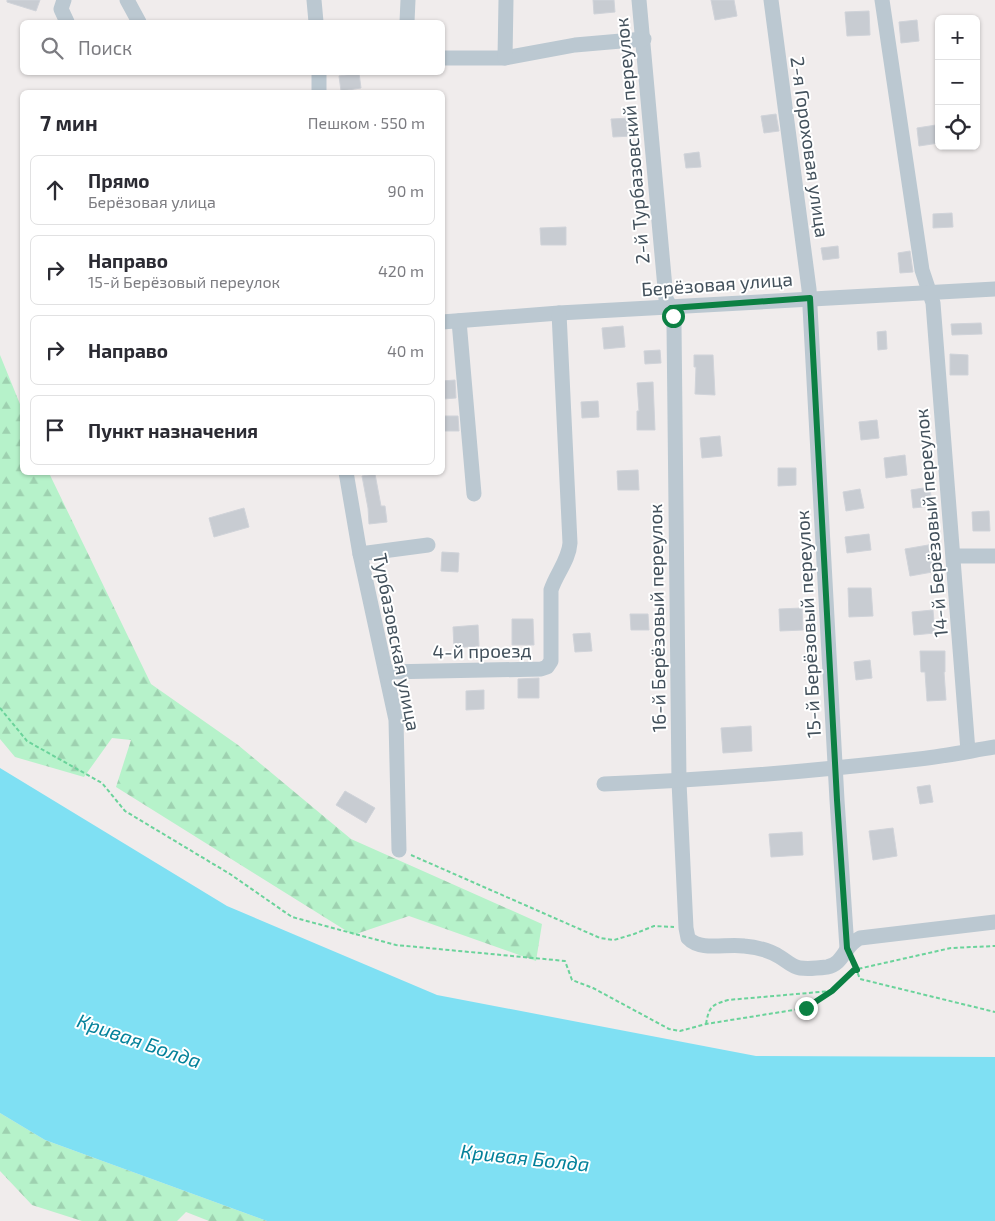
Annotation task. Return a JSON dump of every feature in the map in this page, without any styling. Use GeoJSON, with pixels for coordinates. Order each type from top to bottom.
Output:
{"type":"FeatureCollection","features":[{"type":"Feature","properties":{"kind":"street"},"geometry":{"type":"LineString","coordinates":[[64,0],[62,9],[66,20]]}},
{"type":"Feature","properties":{"kind":"street"},"geometry":{"type":"LineString","coordinates":[[128,0],[138,20]]}},
{"type":"Feature","properties":{"kind":"street"},"geometry":{"type":"LineString","coordinates":[[314,0],[316,20]]}},
{"type":"Feature","properties":{"kind":"street"},"geometry":{"type":"LineString","coordinates":[[407,20],[408,0]]}},
{"type":"Feature","properties":{"kind":"street"},"geometry":{"type":"LineString","coordinates":[[505,58],[506,0]]}},
{"type":"Feature","properties":{"kind":"street","name":"2-й Турбазовский переулок"},"geometry":{"type":"LineString","coordinates":[[639,0],[644,38],[666,299],[671,308]]}},
{"type":"Feature","properties":{"kind":"street","name":"2-я Гороховая улица"},"geometry":{"type":"LineString","coordinates":[[771,0],[810,298]]}},
{"type":"Feature","properties":{"kind":"street","name":"14-й Берёзовый переулок"},"geometry":{"type":"LineString","coordinates":[[882,0],[922,270],[930,293],[934,316],[968,751]]}},
{"type":"Feature","properties":{"kind":"street"},"geometry":{"type":"LineString","coordinates":[[445,58],[505,58],[575,45],[644,38]]}},
{"type":"Feature","properties":{"kind":"street"},"geometry":{"type":"LineString","coordinates":[[319,75],[319,90]]}},
{"type":"Feature","properties":{"kind":"street","name":"Берёзовая улица"},"geometry":{"type":"LineString","coordinates":[[445,322],[810,298],[995,289]]}},
{"type":"Feature","properties":{"kind":"street","name":"15-й Берёзовый переулок"},"geometry":{"type":"LineString","coordinates":[[810,298],[847,948]]}},
{"type":"Feature","properties":{"kind":"street","name":"16-й Берёзовый переулок"},"geometry":{"type":"LineString","coordinates":[[671,308],[674,325],[679,782],[686,928]]}},
{"type":"Feature","properties":{"kind":"street","name":"4-й проезд"},"geometry":{"type":"LineString","coordinates":[[386,672],[541,670],[551,662],[550,590],[568,555],[570,542],[559,314]]}},
{"type":"Feature","properties":{"kind":"street"},"geometry":{"type":"LineString","coordinates":[[458,321],[474,494]]}},
{"type":"Feature","properties":{"kind":"street","name":"Турбазовская улица"},"geometry":{"type":"LineString","coordinates":[[347,475],[360,554],[396,720],[399,850]]}},
{"type":"Feature","properties":{"kind":"street"},"geometry":{"type":"LineString","coordinates":[[360,554],[428,545]]}},
{"type":"Feature","properties":{"kind":"street"},"geometry":{"type":"LineString","coordinates":[[954,556],[995,556]]}},
{"type":"Feature","properties":{"kind":"street"},"geometry":{"type":"LineString","coordinates":[[604,784],[679,782],[836,768],[995,747]]}},
{"type":"Feature","properties":{"kind":"street"},"geometry":{"type":"LineString","coordinates":[[686,928],[688,938],[697,945],[741,945],[754,947],[766,950],[790,965],[800,968],[828,967],[836,964],[853,941],[860,938],[995,922]]}},
{"type":"Feature","properties":{"kind":"path"},"geometry":{"type":"LineString","coordinates":[[0,708],[27,741],[102,784],[125,811],[230,874],[292,917],[396,945],[565,961],[572,980],[593,988],[669,1029],[680,1031],[706,1024],[806,1008],[832,991],[854,970],[952,948],[995,946]]}},
{"type":"Feature","properties":{"kind":"path"},"geometry":{"type":"LineString","coordinates":[[399,850],[600,938],[614,940],[654,926],[686,928]]}},
{"type":"Feature","properties":{"kind":"path"},"geometry":{"type":"LineString","coordinates":[[847,948],[860,979],[995,1012]]}},
{"type":"Feature","properties":{"kind":"path"},"geometry":{"type":"LineString","coordinates":[[706,1024],[708,1010],[716,1003],[728,1000],[832,991]]}},
{"type":"Feature","properties":{"kind":"green space"},"geometry":{"type":"Polygon","coordinates":[[[0,355],[20,404],[20,475],[50,475],[151,684],[238,745],[351,839],[542,924],[536,961],[409,916],[353,935],[116,787],[131,740],[112,738],[84,777],[15,757],[0,739],[0,355]]]}},
{"type":"Feature","properties":{"kind":"green space"},"geometry":{"type":"Polygon","coordinates":[[[0,1113],[45,1140],[267,1221],[209,1221],[186,1212],[177,1221],[82,1221],[32,1205],[0,1171],[0,1113]]]}},
{"type":"Feature","properties":{"kind":"water","name":"Кривая Болда"},"geometry":{"type":"Polygon","coordinates":[[[0,768],[227,906],[437,995],[756,1056],[995,1057],[995,1221],[267,1221],[45,1140],[0,1113],[0,768]]]}},
{"type":"Feature","properties":{"kind":"building"},"geometry":{"type":"Polygon","coordinates":[[[7,0],[40,0],[36,11],[7,2],[7,0]]]}},
{"type":"Feature","properties":{"kind":"building"},"geometry":{"type":"Polygon","coordinates":[[[593,0],[614,0],[615,12],[594,14],[593,0]]]}},
{"type":"Feature","properties":{"kind":"building"},"geometry":{"type":"Polygon","coordinates":[[[711,0],[734,0],[737,16],[715,20],[711,0]]]}},
{"type":"Feature","properties":{"kind":"building"},"geometry":{"type":"Polygon","coordinates":[[[869,11],[870,35],[847,36],[845,12],[869,11]]]}},
{"type":"Feature","properties":{"kind":"building"},"geometry":{"type":"Polygon","coordinates":[[[917,20],[919,41],[901,43],[899,22],[917,20]]]}},
{"type":"Feature","properties":{"kind":"building"},"geometry":{"type":"Polygon","coordinates":[[[359,75],[361,88],[341,90],[339,76],[359,75]]]}},
{"type":"Feature","properties":{"kind":"building"},"geometry":{"type":"Polygon","coordinates":[[[776,114],[779,131],[764,133],[761,116],[776,114]]]}},
{"type":"Feature","properties":{"kind":"building"},"geometry":{"type":"Polygon","coordinates":[[[632,118],[633,136],[613,137],[611,119],[632,118]]]}},
{"type":"Feature","properties":{"kind":"building"},"geometry":{"type":"Polygon","coordinates":[[[935,125],[935,144],[919,146],[917,128],[935,125]]]}},
{"type":"Feature","properties":{"kind":"building"},"geometry":{"type":"Polygon","coordinates":[[[699,152],[701,167],[686,168],[684,154],[699,152]]]}},
{"type":"Feature","properties":{"kind":"building"},"geometry":{"type":"Polygon","coordinates":[[[952,213],[953,227],[933,228],[933,214],[952,213]]]}},
{"type":"Feature","properties":{"kind":"building"},"geometry":{"type":"Polygon","coordinates":[[[566,227],[566,245],[541,245],[540,228],[566,227]]]}},
{"type":"Feature","properties":{"kind":"building"},"geometry":{"type":"Polygon","coordinates":[[[838,246],[839,258],[823,260],[821,248],[838,246]]]}},
{"type":"Feature","properties":{"kind":"building"},"geometry":{"type":"Polygon","coordinates":[[[910,251],[913,272],[900,273],[898,253],[910,251]]]}},
{"type":"Feature","properties":{"kind":"building"},"geometry":{"type":"Polygon","coordinates":[[[981,323],[982,334],[952,335],[951,324],[981,323]]]}},
{"type":"Feature","properties":{"kind":"building"},"geometry":{"type":"Polygon","coordinates":[[[623,326],[625,347],[604,349],[602,328],[623,326]]]}},
{"type":"Feature","properties":{"kind":"building"},"geometry":{"type":"Polygon","coordinates":[[[886,331],[887,349],[878,350],[877,332],[886,331]]]}},
{"type":"Feature","properties":{"kind":"building"},"geometry":{"type":"Polygon","coordinates":[[[660,350],[661,363],[645,364],[644,351],[660,350]]]}},
{"type":"Feature","properties":{"kind":"building"},"geometry":{"type":"Polygon","coordinates":[[[950,354],[968,355],[968,375],[950,375],[950,354]]]}},
{"type":"Feature","properties":{"kind":"building"},"geometry":{"type":"Polygon","coordinates":[[[694,355],[713,355],[715,395],[695,394],[696,367],[694,367],[694,355]]]}},
{"type":"Feature","properties":{"kind":"building"},"geometry":{"type":"Polygon","coordinates":[[[455,380],[456,398],[445,399],[445,381],[455,380]]]}},
{"type":"Feature","properties":{"kind":"building"},"geometry":{"type":"Polygon","coordinates":[[[653,382],[655,430],[637,430],[637,411],[639,411],[637,383],[653,382]]]}},
{"type":"Feature","properties":{"kind":"building"},"geometry":{"type":"Polygon","coordinates":[[[598,401],[599,417],[582,418],[581,402],[598,401]]]}},
{"type":"Feature","properties":{"kind":"building"},"geometry":{"type":"Polygon","coordinates":[[[445,416],[458,416],[459,431],[445,431],[445,416]]]}},
{"type":"Feature","properties":{"kind":"building"},"geometry":{"type":"Polygon","coordinates":[[[877,420],[879,438],[861,440],[859,422],[877,420]]]}},
{"type":"Feature","properties":{"kind":"building"},"geometry":{"type":"Polygon","coordinates":[[[720,436],[722,456],[702,458],[700,438],[720,436]]]}},
{"type":"Feature","properties":{"kind":"building"},"geometry":{"type":"Polygon","coordinates":[[[905,455],[907,475],[886,478],[884,458],[905,455]]]}},
{"type":"Feature","properties":{"kind":"building"},"geometry":{"type":"Polygon","coordinates":[[[778,468],[796,468],[796,485],[778,486],[778,468]]]}},
{"type":"Feature","properties":{"kind":"building"},"geometry":{"type":"Polygon","coordinates":[[[638,470],[639,490],[618,490],[617,471],[638,470]]]}},
{"type":"Feature","properties":{"kind":"building"},"geometry":{"type":"Polygon","coordinates":[[[375,475],[381,506],[385,506],[387,522],[369,524],[362,476],[375,475]]]}},
{"type":"Feature","properties":{"kind":"building"},"geometry":{"type":"Polygon","coordinates":[[[930,487],[932,506],[913,508],[911,490],[930,487]]]}},
{"type":"Feature","properties":{"kind":"building"},"geometry":{"type":"Polygon","coordinates":[[[860,489],[864,508],[846,511],[843,492],[860,489]]]}},
{"type":"Feature","properties":{"kind":"building"},"geometry":{"type":"Polygon","coordinates":[[[244,508],[249,527],[214,537],[209,518],[244,508]]]}},
{"type":"Feature","properties":{"kind":"building"},"geometry":{"type":"Polygon","coordinates":[[[989,511],[990,531],[973,531],[972,512],[989,511]]]}},
{"type":"Feature","properties":{"kind":"building"},"geometry":{"type":"Polygon","coordinates":[[[869,534],[871,550],[847,553],[845,537],[869,534]]]}},
{"type":"Feature","properties":{"kind":"building"},"geometry":{"type":"Polygon","coordinates":[[[934,544],[938,571],[910,576],[905,549],[934,544]]]}},
{"type":"Feature","properties":{"kind":"building"},"geometry":{"type":"Polygon","coordinates":[[[442,552],[459,553],[458,572],[441,571],[442,552]]]}},
{"type":"Feature","properties":{"kind":"building"},"geometry":{"type":"Polygon","coordinates":[[[848,588],[871,588],[873,616],[849,617],[848,588]]]}},
{"type":"Feature","properties":{"kind":"building"},"geometry":{"type":"Polygon","coordinates":[[[802,608],[803,630],[780,631],[779,609],[802,608]]]}},
{"type":"Feature","properties":{"kind":"building"},"geometry":{"type":"Polygon","coordinates":[[[933,610],[935,633],[914,635],[912,612],[933,610]]]}},
{"type":"Feature","properties":{"kind":"building"},"geometry":{"type":"Polygon","coordinates":[[[630,614],[648,614],[649,630],[631,630],[630,614]]]}},
{"type":"Feature","properties":{"kind":"building"},"geometry":{"type":"Polygon","coordinates":[[[512,619],[533,619],[534,645],[512,645],[512,619]]]}},
{"type":"Feature","properties":{"kind":"building"},"geometry":{"type":"Polygon","coordinates":[[[478,625],[479,646],[454,648],[453,627],[478,625]]]}},
{"type":"Feature","properties":{"kind":"building"},"geometry":{"type":"Polygon","coordinates":[[[590,633],[592,651],[575,652],[573,634],[590,633]]]}},
{"type":"Feature","properties":{"kind":"building"},"geometry":{"type":"Polygon","coordinates":[[[920,651],[945,651],[946,700],[927,701],[925,672],[921,672],[920,651]]]}},
{"type":"Feature","properties":{"kind":"building"},"geometry":{"type":"Polygon","coordinates":[[[870,660],[872,678],[856,680],[854,662],[870,660]]]}},
{"type":"Feature","properties":{"kind":"building"},"geometry":{"type":"Polygon","coordinates":[[[539,678],[539,698],[518,698],[518,679],[539,678]]]}},
{"type":"Feature","properties":{"kind":"building"},"geometry":{"type":"Polygon","coordinates":[[[484,690],[484,709],[466,710],[466,691],[484,690]]]}},
{"type":"Feature","properties":{"kind":"building"},"geometry":{"type":"Polygon","coordinates":[[[751,726],[752,751],[723,753],[721,728],[751,726]]]}},
{"type":"Feature","properties":{"kind":"building"},"geometry":{"type":"Polygon","coordinates":[[[930,785],[933,802],[920,804],[917,787],[930,785]]]}},
{"type":"Feature","properties":{"kind":"building"},"geometry":{"type":"Polygon","coordinates":[[[345,791],[375,808],[366,823],[336,805],[345,791]]]}},
{"type":"Feature","properties":{"kind":"building"},"geometry":{"type":"Polygon","coordinates":[[[893,828],[897,856],[873,860],[869,831],[893,828]]]}},
{"type":"Feature","properties":{"kind":"building"},"geometry":{"type":"Polygon","coordinates":[[[802,832],[803,855],[771,857],[769,834],[802,832]]]}},
{"type":"Feature","properties":{"kind":"route"},"geometry":{"type":"LineString","coordinates":[[673,316],[671,308],[810,298],[837,800],[847,948],[857,970],[854,970],[832,991],[806,1008]]}}]}
